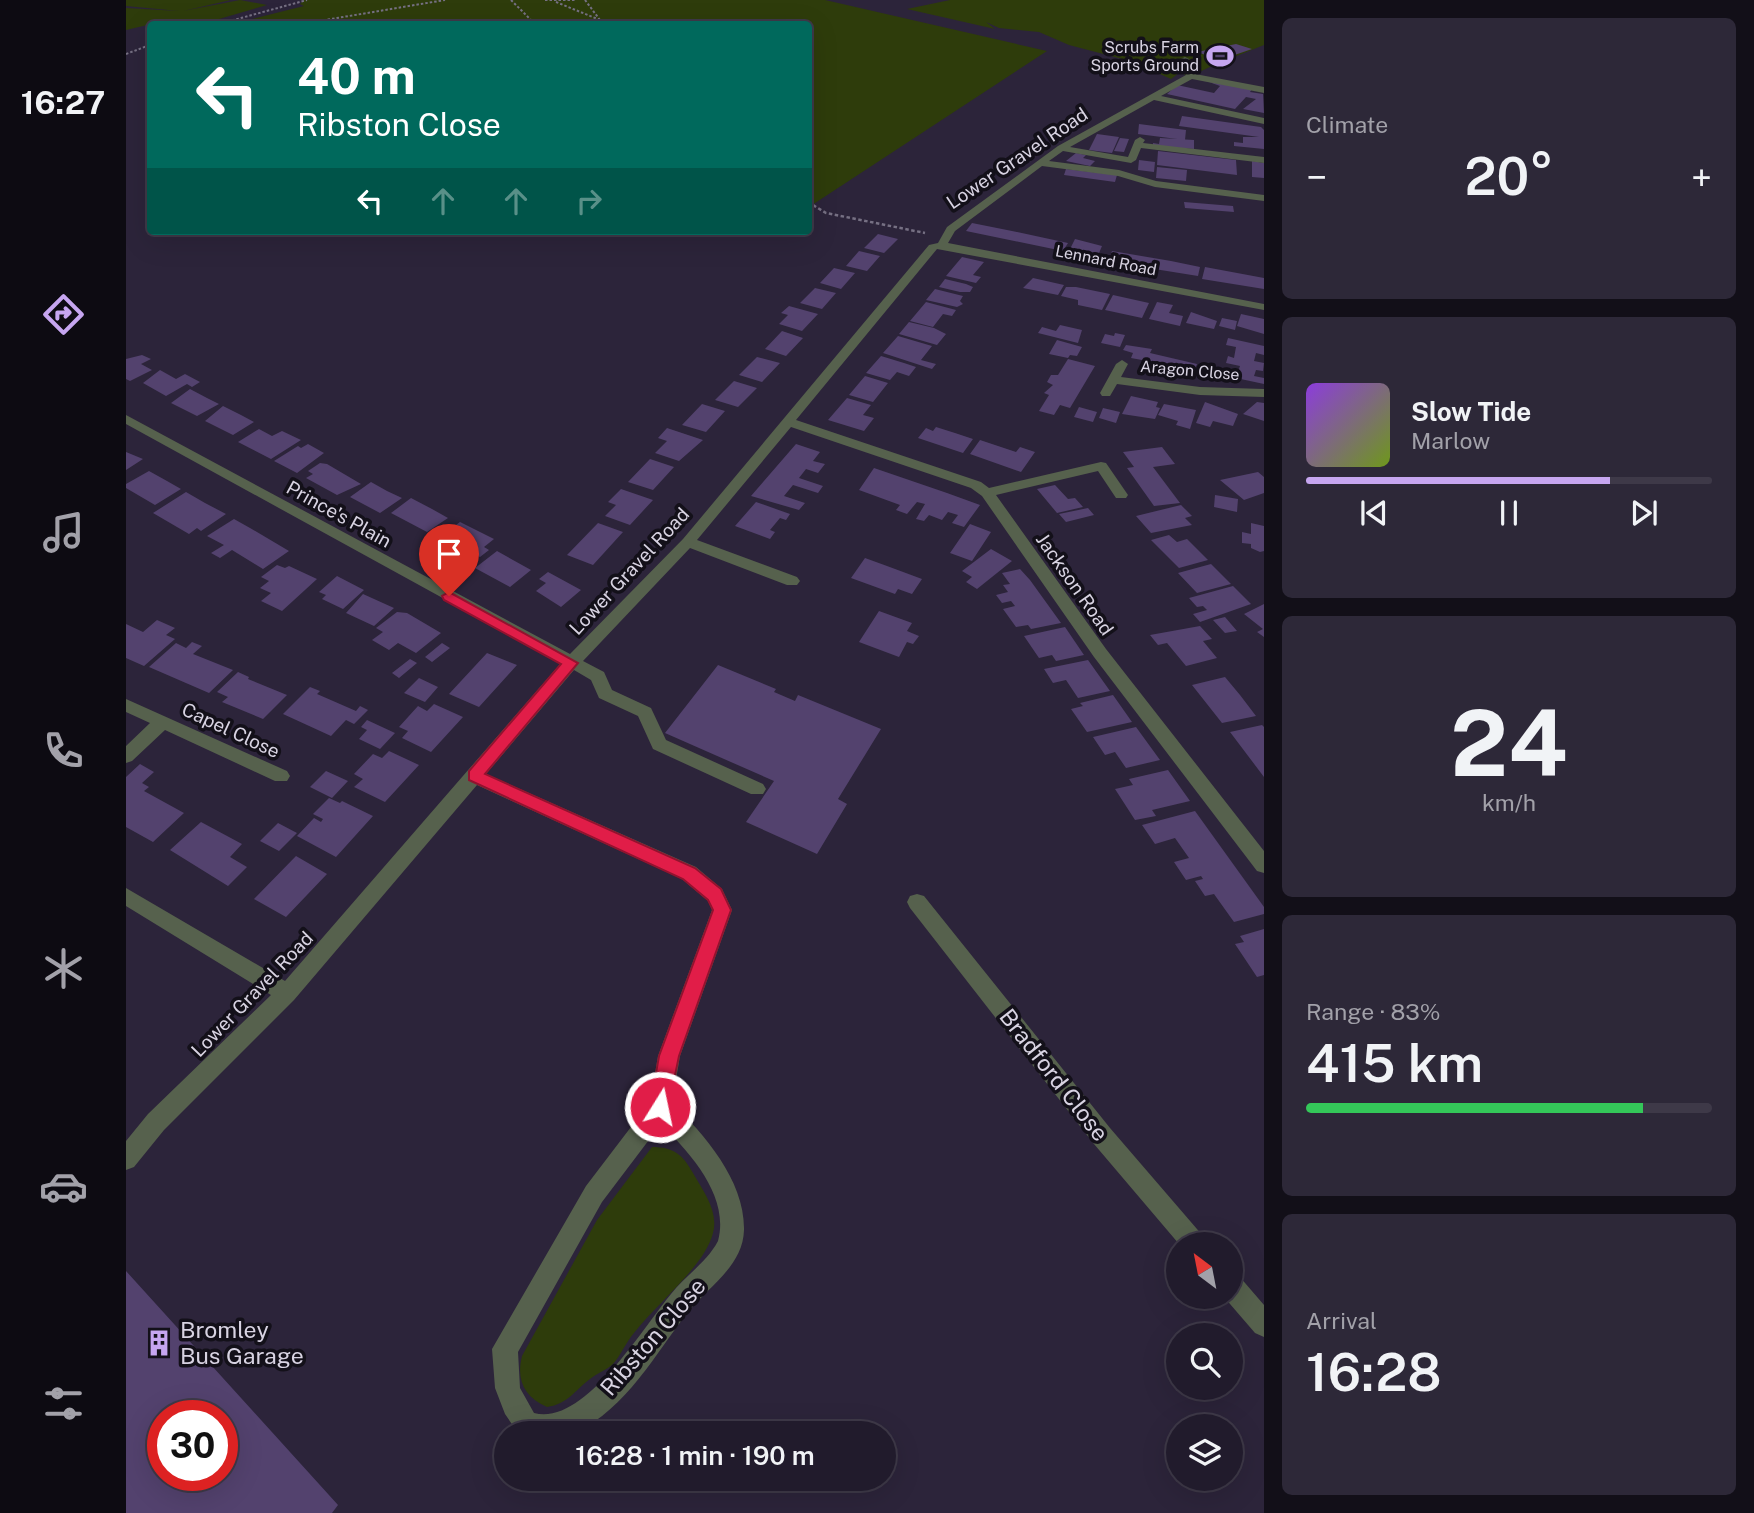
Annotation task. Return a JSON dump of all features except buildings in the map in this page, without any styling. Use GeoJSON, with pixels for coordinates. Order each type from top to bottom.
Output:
{"type":"FeatureCollection","features":[{"type":"Feature","properties":{"kind":"street"},"geometry":{"type":"LineString","coordinates":[[1185,59],[1191,76],[1264,90]]}},
{"type":"Feature","properties":{"kind":"street","name":"Lower Gravel Road"},"geometry":{"type":"LineString","coordinates":[[126,1159],[156,1122],[287,993],[571,663],[688,542],[933,247],[942,244],[950,229],[1061,148],[1191,76]]}},
{"type":"Feature","properties":{"kind":"street"},"geometry":{"type":"LineString","coordinates":[[1152,97],[1264,121]]}},
{"type":"Feature","properties":{"kind":"street"},"geometry":{"type":"LineString","coordinates":[[1061,148],[1131,160],[1139,143],[1264,160]]}},
{"type":"Feature","properties":{"kind":"street"},"geometry":{"type":"LineString","coordinates":[[1040,163],[1119,173],[1155,184],[1264,198]]}},
{"type":"Feature","properties":{"kind":"street","name":"Lennard Road"},"geometry":{"type":"LineString","coordinates":[[942,244],[1264,307]]}},
{"type":"Feature","properties":{"kind":"street","name":"Aragon Close"},"geometry":{"type":"LineString","coordinates":[[1106,393],[1122,364]]}},
{"type":"Feature","properties":{"kind":"street","name":"Aragon Close"},"geometry":{"type":"LineString","coordinates":[[1114,380],[1200,391],[1264,393]]}},
{"type":"Feature","properties":{"kind":"street","name":"Prince's Plain"},"geometry":{"type":"LineString","coordinates":[[126,419],[598,676],[605,694],[645,712],[659,744],[757,789]]}},
{"type":"Feature","properties":{"kind":"street","name":"Jackson Road"},"geometry":{"type":"LineString","coordinates":[[787,421],[976,485],[987,493],[1100,653],[1264,865]]}},
{"type":"Feature","properties":{"kind":"street"},"geometry":{"type":"LineString","coordinates":[[987,493],[1101,466],[1121,495]]}},
{"type":"Feature","properties":{"kind":"street"},"geometry":{"type":"LineString","coordinates":[[688,542],[792,581]]}},
{"type":"Feature","properties":{"kind":"street","name":"Capel Close"},"geometry":{"type":"LineString","coordinates":[[126,705],[281,776]]}},
{"type":"Feature","properties":{"kind":"street","name":"Capel Close"},"geometry":{"type":"LineString","coordinates":[[126,756],[163,722]]}},
{"type":"Feature","properties":{"kind":"street","name":"Ribston Close"},"geometry":{"type":"LineString","coordinates":[[474,776],[689,873],[715,895],[722,910],[669,1056],[660,1107],[594,1194],[505,1349],[503,1375],[510,1400],[525,1423],[544,1429],[569,1420],[593,1406],[635,1363],[684,1298],[716,1267],[732,1233],[727,1198],[702,1155],[682,1128],[660,1107]]}},
{"type":"Feature","properties":{"kind":"street"},"geometry":{"type":"LineString","coordinates":[[126,896],[287,993]]}},
{"type":"Feature","properties":{"kind":"street","name":"Bradford Close"},"geometry":{"type":"LineString","coordinates":[[917,902],[1102,1136],[1185,1232]]}},
{"type":"Feature","properties":{"kind":"street"},"geometry":{"type":"LineString","coordinates":[[1243,1300],[1264,1324]]}},
{"type":"Feature","properties":{"kind":"path"},"geometry":{"type":"LineString","coordinates":[[230,21],[307,0]]}},
{"type":"Feature","properties":{"kind":"path"},"geometry":{"type":"LineString","coordinates":[[316,21],[445,0]]}},
{"type":"Feature","properties":{"kind":"path"},"geometry":{"type":"LineString","coordinates":[[511,0],[532,21]]}},
{"type":"Feature","properties":{"kind":"path"},"geometry":{"type":"LineString","coordinates":[[545,0],[604,21]]}},
{"type":"Feature","properties":{"kind":"path"},"geometry":{"type":"LineString","coordinates":[[555,2],[575,0]]}},
{"type":"Feature","properties":{"kind":"path"},"geometry":{"type":"LineString","coordinates":[[585,0],[600,20]]}},
{"type":"Feature","properties":{"kind":"path"},"geometry":{"type":"LineString","coordinates":[[126,54],[147,46]]}},
{"type":"Feature","properties":{"kind":"path"},"geometry":{"type":"LineString","coordinates":[[812,205],[825,213],[930,234],[942,244]]}},
{"type":"Feature","properties":{"kind":"green space"},"geometry":{"type":"Polygon","coordinates":[[[126,0],[231,0],[183,11],[240,0],[267,5],[212,21],[147,21],[147,25],[126,30],[126,8],[179,11],[126,6],[126,0]]]}},
{"type":"Feature","properties":{"kind":"green space"},"geometry":{"type":"Polygon","coordinates":[[[304,0],[825,0],[1047,51],[812,205],[812,21],[244,21],[304,6],[300,4],[304,0]]]}},
{"type":"Feature","properties":{"kind":"green space","name":"Scrubs Farm Sports Ground"},"geometry":{"type":"Polygon","coordinates":[[[950,0],[1264,0],[1264,45],[1229,59],[1233,62],[1224,66],[1212,66],[1191,76],[1179,73],[1171,79],[1149,69],[1157,68],[1069,45],[1039,32],[999,28],[986,22],[995,29],[907,9],[950,0]]]}},
{"type":"Feature","properties":{"kind":"green space"},"geometry":{"type":"Polygon","coordinates":[[[652,1147],[672,1150],[681,1157],[705,1194],[714,1217],[713,1233],[708,1246],[690,1271],[643,1322],[613,1364],[566,1400],[547,1407],[527,1393],[524,1387],[520,1373],[522,1356],[597,1220],[652,1147]]]}},
{"type":"Feature","properties":{"kind":"place","name":"Scrubs Farm Sports Ground"},"geometry":{"type":"Point","coordinates":[1220,56]}},
{"type":"Feature","properties":{"kind":"place","name":"Bromley Bus Garage"},"geometry":{"type":"Point","coordinates":[159,1343]}},
{"type":"Feature","properties":{"kind":"route"},"geometry":{"type":"LineString","coordinates":[[449,596],[571,663],[474,776],[689,873],[703,882],[715,895],[722,910],[669,1056],[660,1107]]}}]}
